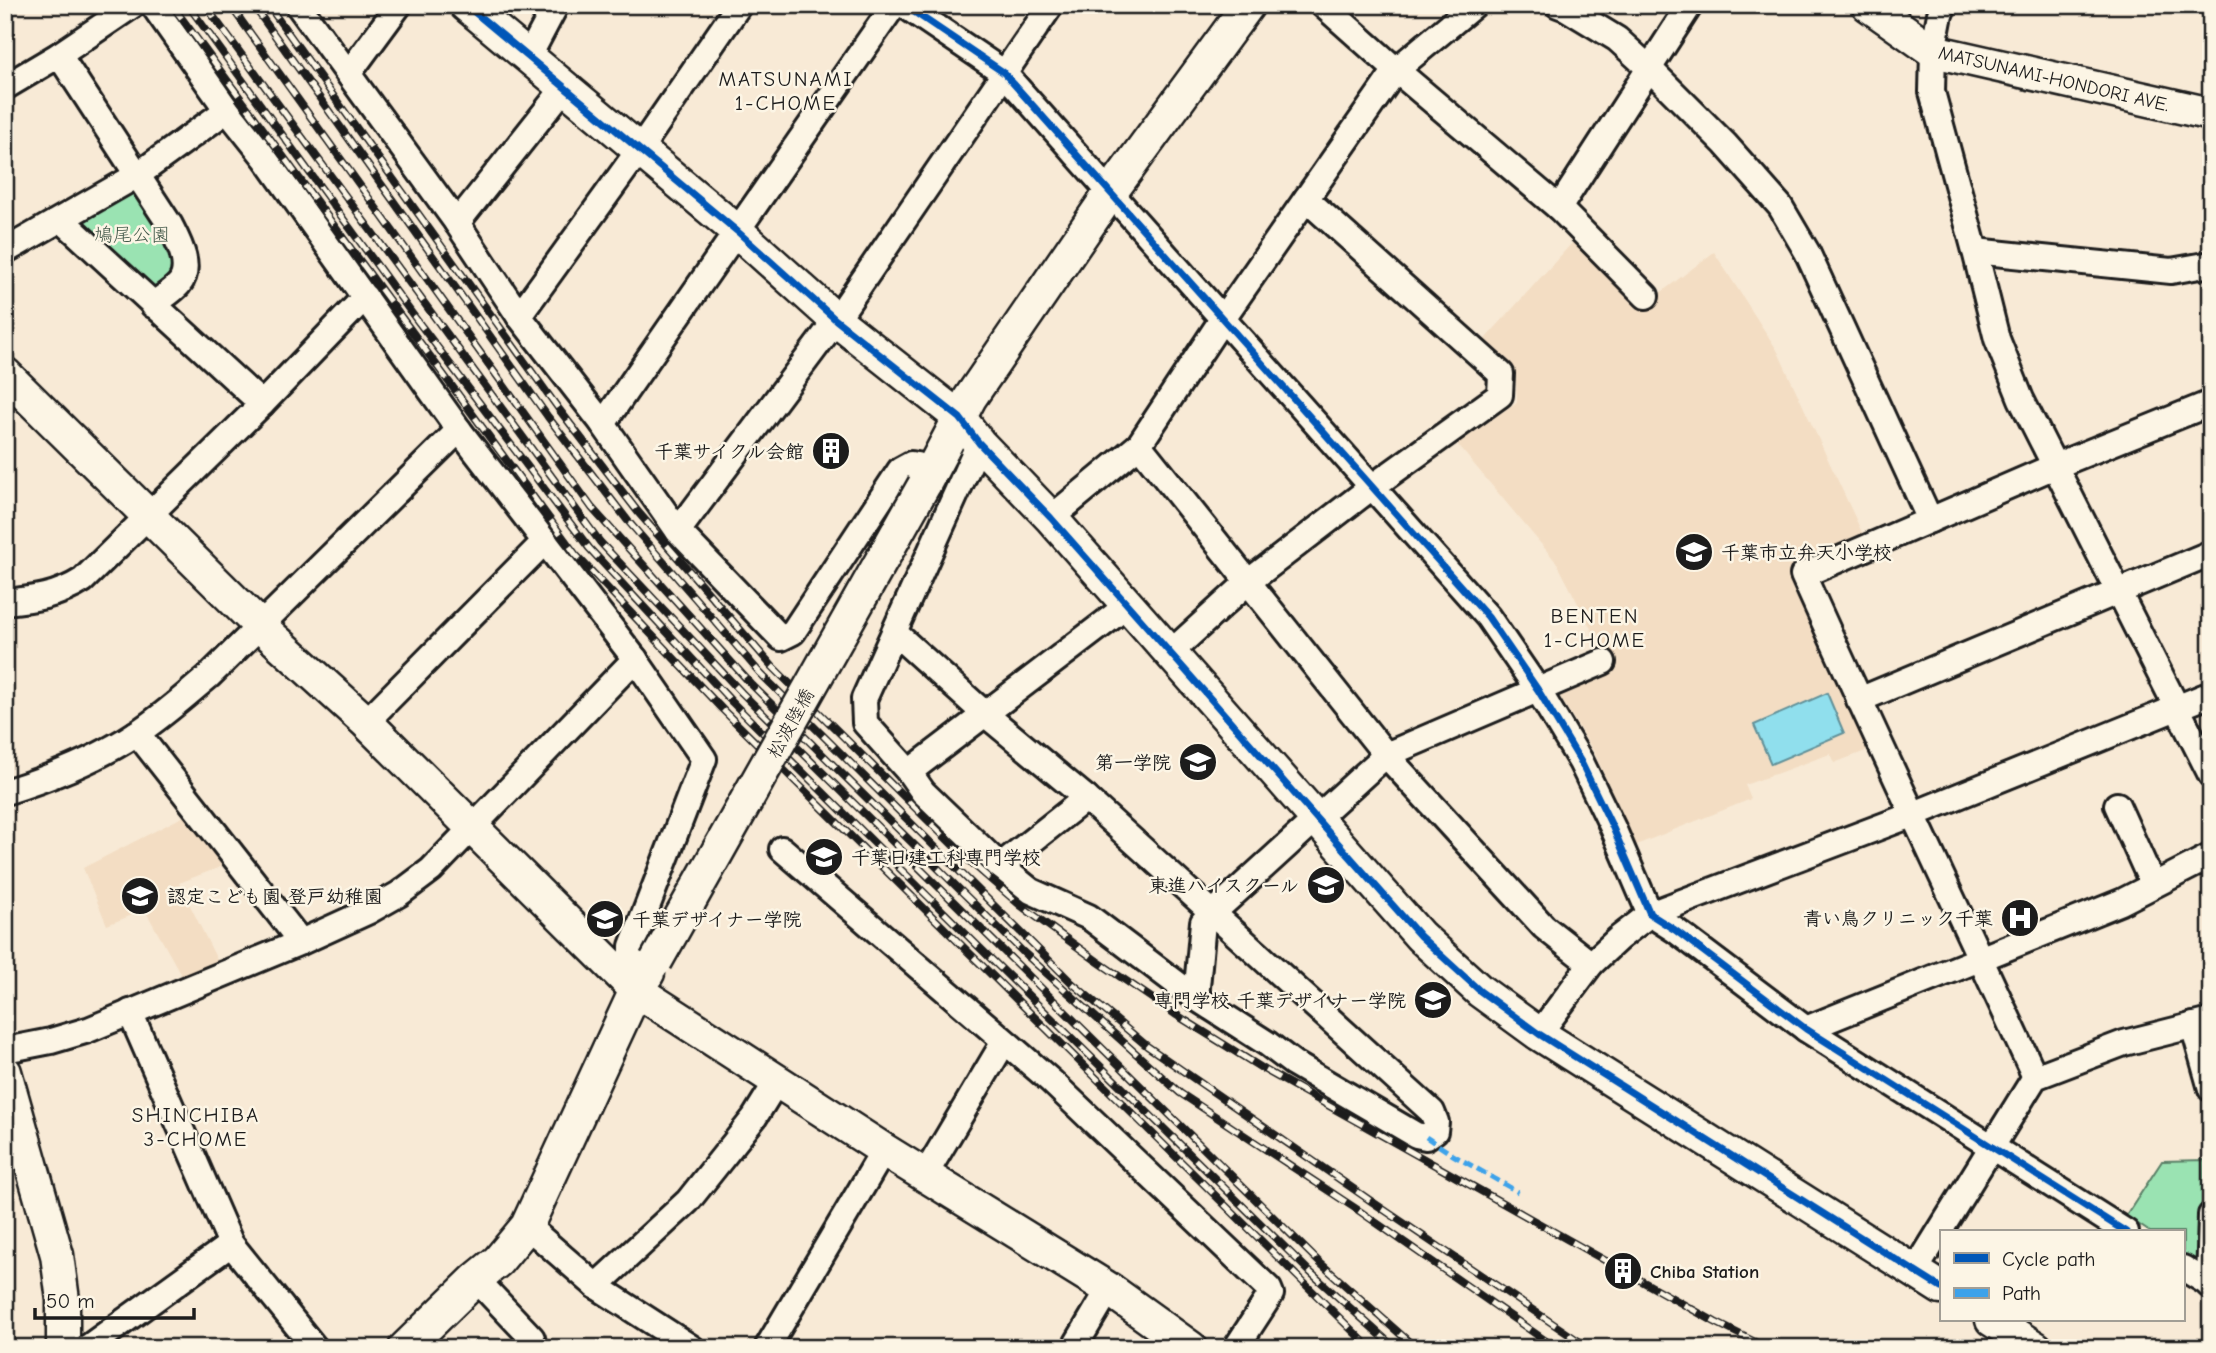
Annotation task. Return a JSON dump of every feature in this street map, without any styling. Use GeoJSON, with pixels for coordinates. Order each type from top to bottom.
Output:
{"type":"FeatureCollection","features":[{"type":"Feature","properties":{"kind":"street"},"geometry":{"type":"LineString","coordinates":[[5,88],[133,5]]}},
{"type":"Feature","properties":{"kind":"street"},"geometry":{"type":"LineString","coordinates":[[153,5],[226,110],[266,159],[459,430],[635,659],[704,759],[632,946],[636,990]]}},
{"type":"Feature","properties":{"kind":"street"},"geometry":{"type":"LineString","coordinates":[[298,5],[457,223],[519,316],[603,424],[678,531],[781,638],[793,632],[900,470],[911,464],[929,476]]}},
{"type":"Feature","properties":{"kind":"street"},"geometry":{"type":"LineString","coordinates":[[349,73],[399,5]]}},
{"type":"Feature","properties":{"kind":"street"},"geometry":{"type":"LineString","coordinates":[[466,5],[738,232],[836,320],[960,418],[979,443],[1051,518],[1420,936],[1480,991],[1539,1034],[1940,1286]]}},
{"type":"Feature","properties":{"kind":"street"},"geometry":{"type":"LineString","coordinates":[[528,58],[556,5]]}},
{"type":"Feature","properties":{"kind":"street"},"geometry":{"type":"LineString","coordinates":[[519,316],[639,150],[739,5]]}},
{"type":"Feature","properties":{"kind":"street"},"geometry":{"type":"LineString","coordinates":[[603,424],[894,5]]}},
{"type":"Feature","properties":{"kind":"street"},"geometry":{"type":"LineString","coordinates":[[904,5],[1003,72],[1488,617],[1538,690],[1581,762],[1650,914],[1806,1029],[2123,1230]]}},
{"type":"Feature","properties":{"kind":"street"},"geometry":{"type":"LineString","coordinates":[[678,531],[836,320],[1051,5]]}},
{"type":"Feature","properties":{"kind":"street","name":"松波陸橋"},"geometry":{"type":"LineString","coordinates":[[404,1348],[498,1261],[527,1226],[636,990],[656,961],[929,476],[970,398],[1111,192],[1248,5]]}},
{"type":"Feature","properties":{"kind":"street"},"geometry":{"type":"LineString","coordinates":[[1323,5],[1559,208],[1646,296]]}},
{"type":"Feature","properties":{"kind":"street"},"geometry":{"type":"LineString","coordinates":[[1051,518],[1139,445],[1223,318],[1396,70],[1474,5]]}},
{"type":"Feature","properties":{"kind":"street"},"geometry":{"type":"LineString","coordinates":[[1558,5],[1617,39],[1725,144],[1780,206],[1807,251],[1930,520]]}},
{"type":"Feature","properties":{"kind":"street"},"geometry":{"type":"LineString","coordinates":[[1559,208],[1690,5]]}},
{"type":"Feature","properties":{"kind":"street","name":"MATSUNAMI-HONDORI AVE."},"geometry":{"type":"LineString","coordinates":[[1868,5],[1933,51],[2211,114]]}},
{"type":"Feature","properties":{"kind":"street"},"geometry":{"type":"LineString","coordinates":[[1944,5],[1933,51],[1933,92],[1997,338],[2021,399],[2211,775]]}},
{"type":"Feature","properties":{"kind":"street"},"geometry":{"type":"LineString","coordinates":[[59,55],[170,225],[182,250],[185,266],[181,282],[153,305]]}},
{"type":"Feature","properties":{"kind":"street"},"geometry":{"type":"LineString","coordinates":[[457,223],[564,88]]}},
{"type":"Feature","properties":{"kind":"street"},"geometry":{"type":"LineString","coordinates":[[5,251],[136,176],[226,110]]}},
{"type":"Feature","properties":{"kind":"street"},"geometry":{"type":"LineString","coordinates":[[1170,653],[1248,582],[1372,487],[1500,395],[1501,374],[1306,199]]}},
{"type":"Feature","properties":{"kind":"street"},"geometry":{"type":"LineString","coordinates":[[62,220],[262,404]]}},
{"type":"Feature","properties":{"kind":"street"},"geometry":{"type":"LineString","coordinates":[[1975,251],[2171,271],[2211,264]]}},
{"type":"Feature","properties":{"kind":"street"},"geometry":{"type":"LineString","coordinates":[[5,602],[42,598],[71,588],[95,568],[262,404],[365,297]]}},
{"type":"Feature","properties":{"kind":"street"},"geometry":{"type":"LineString","coordinates":[[5,373],[259,625],[366,722],[636,990],[884,1150],[1109,1289],[1191,1348]]}},
{"type":"Feature","properties":{"kind":"street"},"geometry":{"type":"LineString","coordinates":[[2035,1077],[1803,575],[2055,466],[2211,403]]}},
{"type":"Feature","properties":{"kind":"street"},"geometry":{"type":"LineString","coordinates":[[5,792],[48,778],[137,733],[209,676],[459,430]]}},
{"type":"Feature","properties":{"kind":"street"},"geometry":{"type":"LineString","coordinates":[[895,633],[1086,798],[1432,1112],[1436,1122],[1435,1131],[1426,1137],[1416,1135],[1293,1063],[1196,998],[1089,917],[1031,891],[1000,866],[923,792],[909,772],[865,723],[863,699],[979,443]]}},
{"type":"Feature","properties":{"kind":"street"},"geometry":{"type":"LineString","coordinates":[[1139,445],[1386,755],[1544,927],[1591,964]]}},
{"type":"Feature","properties":{"kind":"street"},"geometry":{"type":"LineString","coordinates":[[366,722],[545,541]]}},
{"type":"Feature","properties":{"kind":"street"},"geometry":{"type":"LineString","coordinates":[[1859,700],[2211,553]]}},
{"type":"Feature","properties":{"kind":"street"},"geometry":{"type":"LineString","coordinates":[[909,772],[1128,605]]}},
{"type":"Feature","properties":{"kind":"street"},"geometry":{"type":"LineString","coordinates":[[5,1050],[88,1030],[301,942],[399,894],[431,870],[635,659]]}},
{"type":"Feature","properties":{"kind":"street"},"geometry":{"type":"LineString","coordinates":[[1196,998],[1203,922],[1386,755],[1603,662]]}},
{"type":"Feature","properties":{"kind":"street"},"geometry":{"type":"LineString","coordinates":[[1539,1034],[1591,964],[1650,914],[1914,814],[2211,694]]}},
{"type":"Feature","properties":{"kind":"street"},"geometry":{"type":"LineString","coordinates":[[137,733],[301,942]]}},
{"type":"Feature","properties":{"kind":"street"},"geometry":{"type":"LineString","coordinates":[[1000,866],[1086,798]]}},
{"type":"Feature","properties":{"kind":"street"},"geometry":{"type":"LineString","coordinates":[[2117,805],[2153,886]]}},
{"type":"Feature","properties":{"kind":"street"},"geometry":{"type":"LineString","coordinates":[[782,849],[1051,1081],[1269,1289],[1270,1294],[1236,1348]]}},
{"type":"Feature","properties":{"kind":"street"},"geometry":{"type":"LineString","coordinates":[[1806,1029],[2120,902],[2211,856]]}},
{"type":"Feature","properties":{"kind":"street"},"geometry":{"type":"LineString","coordinates":[[130,1012],[231,1244],[315,1348]]}},
{"type":"Feature","properties":{"kind":"street"},"geometry":{"type":"LineString","coordinates":[[1940,1230],[2035,1077],[2124,1043],[2202,1023],[2211,1089]]}},
{"type":"Feature","properties":{"kind":"street"},"geometry":{"type":"LineString","coordinates":[[925,1175],[1004,1042]]}},
{"type":"Feature","properties":{"kind":"street"},"geometry":{"type":"LineString","coordinates":[[5,1072],[57,1255],[63,1300],[63,1348]]}},
{"type":"Feature","properties":{"kind":"street"},"geometry":{"type":"LineString","coordinates":[[596,1286],[688,1201],[754,1118],[777,1081]]}},
{"type":"Feature","properties":{"kind":"street"},"geometry":{"type":"LineString","coordinates":[[767,1348],[884,1150]]}},
{"type":"Feature","properties":{"kind":"street"},"geometry":{"type":"LineString","coordinates":[[2210,1285],[2211,1216]]}},
{"type":"Feature","properties":{"kind":"street"},"geometry":{"type":"LineString","coordinates":[[527,1226],[596,1286],[692,1348]]}},
{"type":"Feature","properties":{"kind":"street"},"geometry":{"type":"LineString","coordinates":[[1914,1272],[1940,1230]]}},
{"type":"Feature","properties":{"kind":"street"},"geometry":{"type":"LineString","coordinates":[[87,1348],[231,1244]]}},
{"type":"Feature","properties":{"kind":"street"},"geometry":{"type":"LineString","coordinates":[[2184,1269],[2210,1285]]}},
{"type":"Feature","properties":{"kind":"street"},"geometry":{"type":"LineString","coordinates":[[476,1279],[532,1338],[534,1348]]}},
{"type":"Feature","properties":{"kind":"street"},"geometry":{"type":"LineString","coordinates":[[1074,1348],[1109,1289]]}},
{"type":"Feature","properties":{"kind":"street"},"geometry":{"type":"LineString","coordinates":[[1995,1322],[2036,1348]]}},
{"type":"Feature","properties":{"kind":"shaded area","name":"千葉市立弁天小学校"},"geometry":{"type":"Polygon","coordinates":[[[1572,243],[1583,243],[1642,307],[1714,252],[1777,350],[1866,541],[1795,571],[1871,749],[1834,763],[1830,754],[1745,785],[1751,799],[1636,845],[1594,752],[1546,674],[1601,648],[1557,563],[1457,444],[1517,402],[1516,377],[1484,350],[1485,339],[1572,243]]]}},
{"type":"Feature","properties":{"kind":"shaded area","name":"認定こども園 登戸幼稚園"},"geometry":{"type":"Polygon","coordinates":[[[192,812],[228,864],[179,883],[219,964],[184,980],[145,910],[107,925],[83,868],[192,812]]]}},
{"type":"Feature","properties":{"kind":"green space","name":"鳩尾公園"},"geometry":{"type":"Polygon","coordinates":[[[125,190],[140,190],[180,265],[156,293],[80,226],[81,216],[125,190]]]}},
{"type":"Feature","properties":{"kind":"green space"},"geometry":{"type":"Polygon","coordinates":[[[2205,1160],[2203,1255],[2191,1261],[2184,1256],[2184,1230],[2147,1230],[2126,1216],[2162,1161],[2205,1160]]]}},
{"type":"Feature","properties":{"kind":"water"},"geometry":{"type":"Polygon","coordinates":[[[1827,693],[1844,733],[1771,764],[1754,725],[1827,693]]]}},
{"type":"Feature","properties":{"kind":"railway"},"geometry":{"type":"LineString","coordinates":[[172,5],[576,555],[722,709],[1370,1348]]}},
{"type":"Feature","properties":{"kind":"railway"},"geometry":{"type":"LineString","coordinates":[[188,5],[413,315],[589,548],[732,702],[1310,1272],[1395,1348]]}},
{"type":"Feature","properties":{"kind":"railway"},"geometry":{"type":"LineString","coordinates":[[205,5],[600,542],[742,693],[1319,1262],[1416,1348]]}},
{"type":"Feature","properties":{"kind":"railway"},"geometry":{"type":"LineString","coordinates":[[230,5],[592,508],[751,684],[1023,952],[1180,1093],[1358,1210],[1556,1348]]}},
{"type":"Feature","properties":{"kind":"railway"},"geometry":{"type":"LineString","coordinates":[[253,5],[548,417],[628,521],[760,673],[1072,983],[1147,1046],[1589,1348]]}},
{"type":"Feature","properties":{"kind":"railway"},"geometry":{"type":"LineString","coordinates":[[268,5],[558,408],[638,512],[772,666],[966,858],[1020,905],[1097,961],[1265,1070],[1715,1322],[1767,1348]]}},
{"type":"Feature","properties":{"kind":"marked path"},"geometry":{"type":"LineString","coordinates":[[1426,1137],[1518,1192]]}},
{"type":"Feature","properties":{"kind":"cycle path"},"geometry":{"type":"LineString","coordinates":[[466,5],[738,232],[836,320],[960,418],[979,443],[1051,518],[1420,936],[1480,991],[1539,1034],[1940,1287]]}},
{"type":"Feature","properties":{"kind":"cycle path"},"geometry":{"type":"LineString","coordinates":[[904,5],[1003,72],[1488,617],[1538,690],[1581,762],[1650,914],[1806,1029],[2123,1230]]}},
{"type":"Feature","properties":{"kind":"place","name":"千葉サイクル会館"},"geometry":{"type":"Point","coordinates":[831,451]}},
{"type":"Feature","properties":{"kind":"place","name":"千葉市立弁天小学校"},"geometry":{"type":"Point","coordinates":[1694,552]}},
{"type":"Feature","properties":{"kind":"place","name":"第一学院"},"geometry":{"type":"Point","coordinates":[1198,762]}},
{"type":"Feature","properties":{"kind":"place","name":"千葉日建工科専門学校"},"geometry":{"type":"Point","coordinates":[824,857]}},
{"type":"Feature","properties":{"kind":"place","name":"東進ハイスクール"},"geometry":{"type":"Point","coordinates":[1326,885]}},
{"type":"Feature","properties":{"kind":"place","name":"認定こども園 登戸幼稚園"},"geometry":{"type":"Point","coordinates":[140,896]}},
{"type":"Feature","properties":{"kind":"place","name":"青い鳥クリニック千葉"},"geometry":{"type":"Point","coordinates":[2020,918]}},
{"type":"Feature","properties":{"kind":"place","name":"千葉デザイナー学院"},"geometry":{"type":"Point","coordinates":[605,919]}},
{"type":"Feature","properties":{"kind":"place","name":"専門学校 千葉デザイナー学院"},"geometry":{"type":"Point","coordinates":[1433,1000]}},
{"type":"Feature","properties":{"kind":"place","name":"Chiba Station"},"geometry":{"type":"Point","coordinates":[1623,1271]}},
{"type":"Feature","properties":{"kind":"district","name":"MATSUNAMI 1-CHOME"},"geometry":{"type":"Point","coordinates":[786,91]}},
{"type":"Feature","properties":{"kind":"district","name":"BENTEN 1-CHOME"},"geometry":{"type":"Point","coordinates":[1595,628]}},
{"type":"Feature","properties":{"kind":"district","name":"SHINCHIBA 3-CHOME"},"geometry":{"type":"Point","coordinates":[196,1127]}}]}
